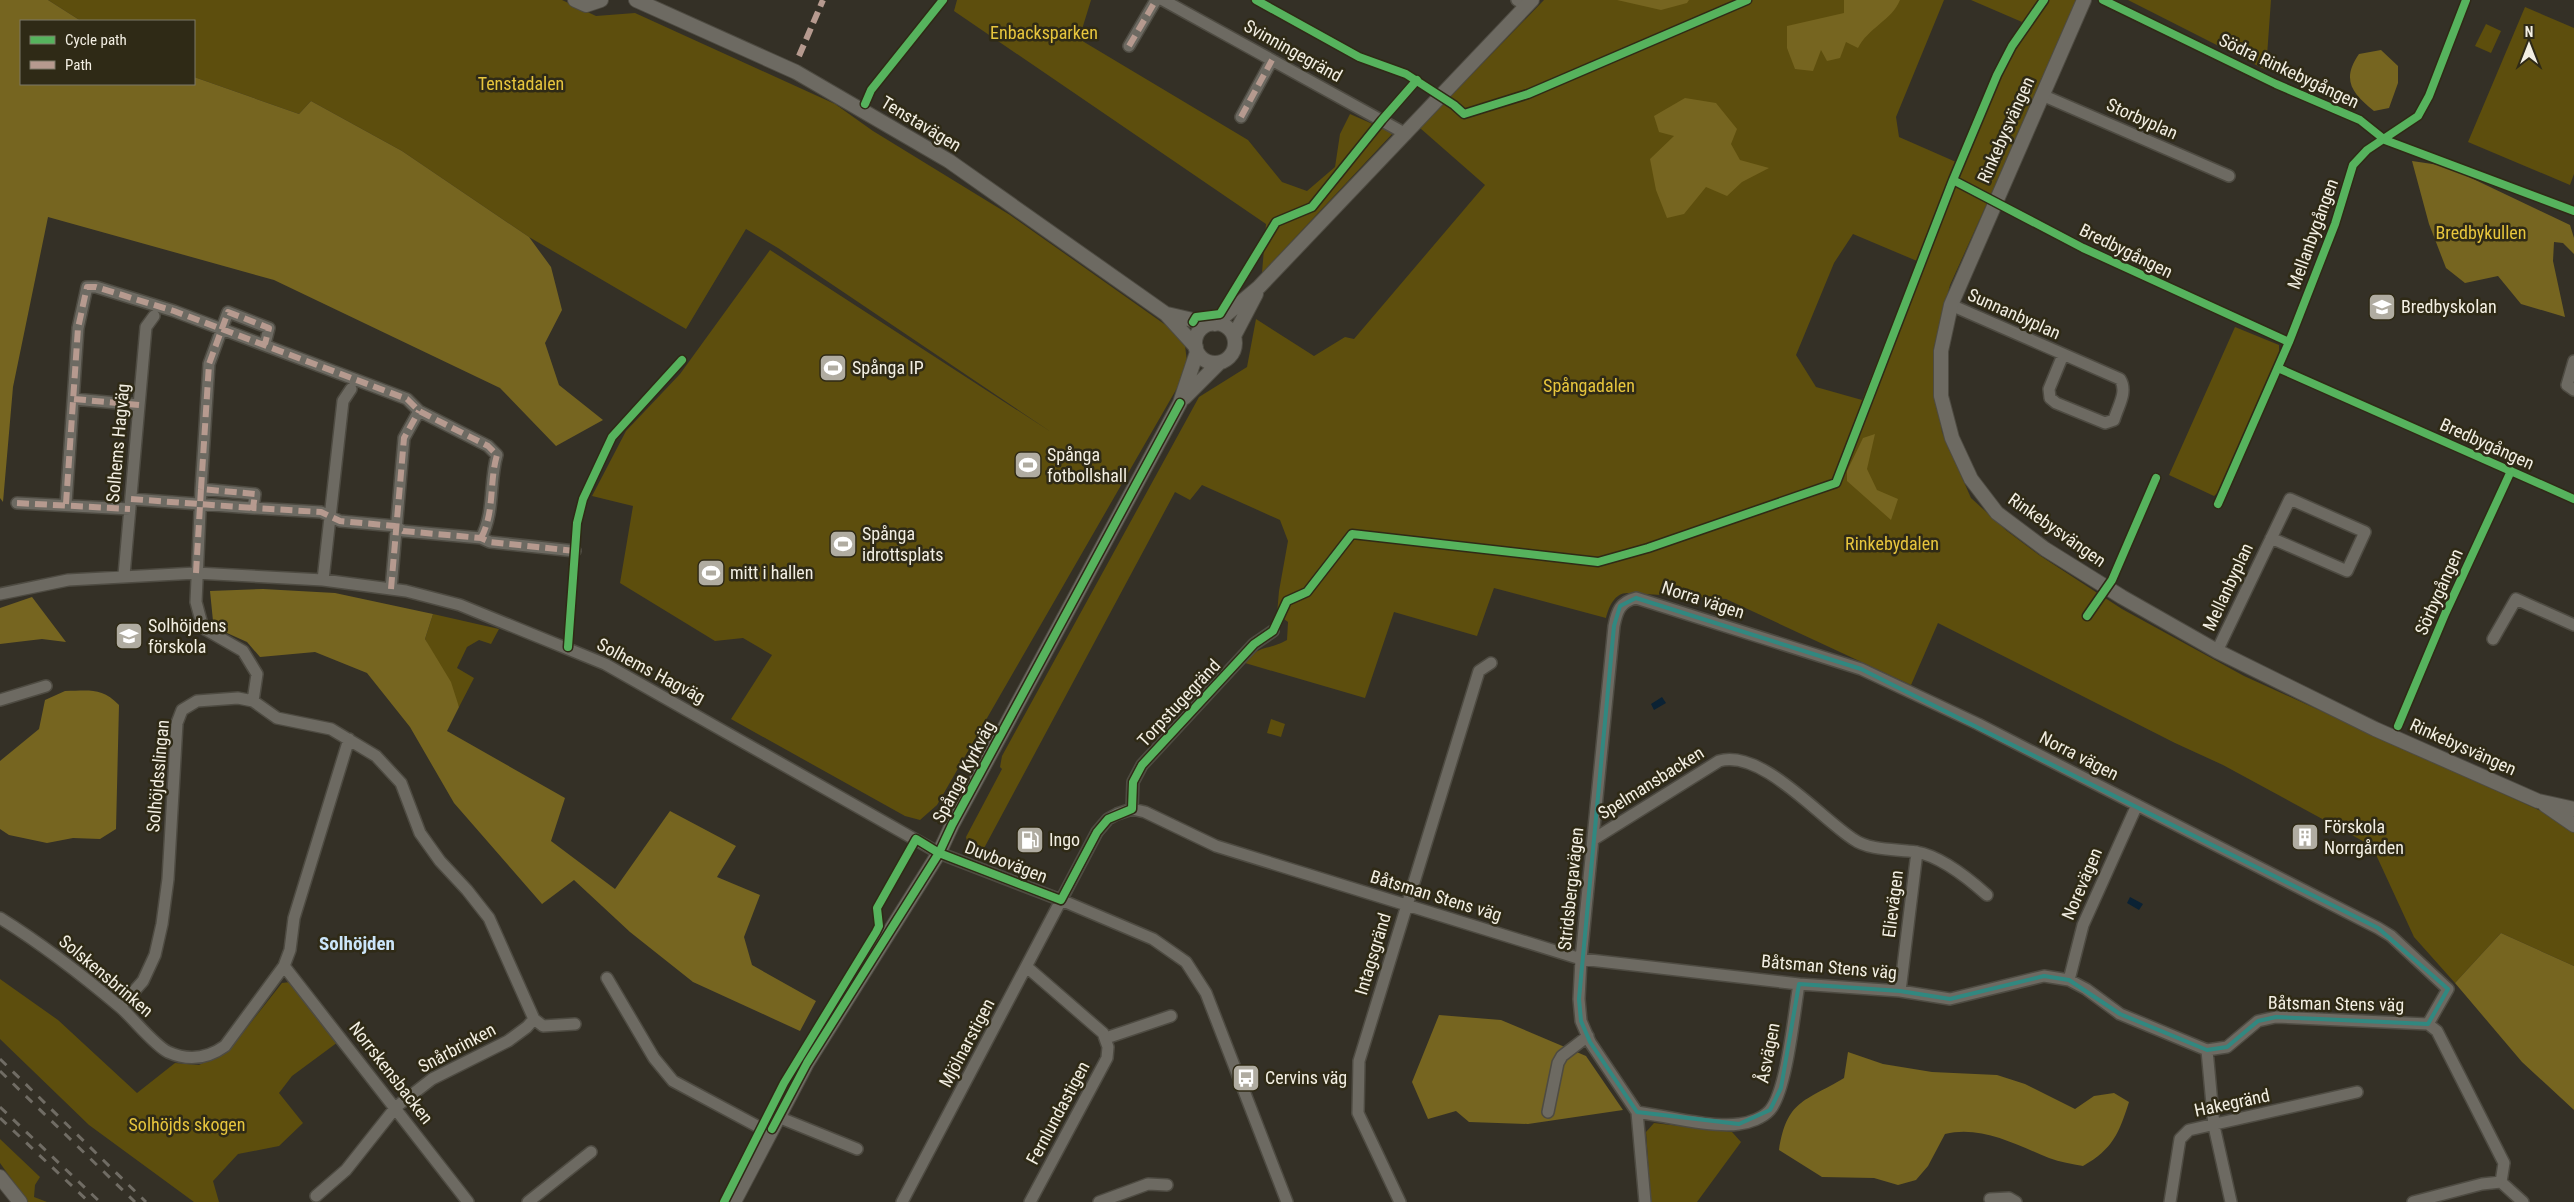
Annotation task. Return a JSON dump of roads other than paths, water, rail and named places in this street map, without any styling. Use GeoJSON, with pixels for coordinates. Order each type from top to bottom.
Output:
{"type":"FeatureCollection","features":[{"type":"Feature","properties":{"kind":"street"},"geometry":{"type":"LineString","coordinates":[[575,0],[586,6],[606,0]]}},
{"type":"Feature","properties":{"kind":"street","name":"Tenstavägen"},"geometry":{"type":"LineString","coordinates":[[636,0],[796,72],[949,161],[1166,314],[1197,350]]}},
{"type":"Feature","properties":{"kind":"street"},"geometry":{"type":"LineString","coordinates":[[1129,46],[1156,0]]}},
{"type":"Feature","properties":{"kind":"street","name":"Svinningegränd"},"geometry":{"type":"LineString","coordinates":[[1163,0],[1406,134]]}},
{"type":"Feature","properties":{"kind":"street"},"geometry":{"type":"LineString","coordinates":[[1259,287],[1234,336],[1232,353],[1219,363],[1204,360],[1197,350],[1197,336],[1259,287],[1406,134],[1525,2]]}},
{"type":"Feature","properties":{"kind":"street","name":"Rinkebysvängen"},"geometry":{"type":"LineString","coordinates":[[2083,3],[1951,305],[1941,351],[1941,396],[1952,438],[1971,479],[1998,514],[2045,549],[2114,592],[2217,651],[2375,729],[2538,800],[2574,809]]}},
{"type":"Feature","properties":{"kind":"street"},"geometry":{"type":"LineString","coordinates":[[1241,117],[1272,60]]}},
{"type":"Feature","properties":{"kind":"street","name":"Storbyplan"},"geometry":{"type":"LineString","coordinates":[[2042,95],[2229,176]]}},
{"type":"Feature","properties":{"kind":"street"},"geometry":{"type":"LineString","coordinates":[[66,504],[78,328],[87,287],[96,287],[174,311],[407,399],[419,411],[488,446],[497,455],[494,466],[489,524],[482,538]]}},
{"type":"Feature","properties":{"kind":"street","name":"Sunnanbyplan"},"geometry":{"type":"LineString","coordinates":[[1951,305],[2120,379],[2124,387],[2124,393],[2114,420],[2105,423],[2056,403],[2050,398],[2049,389],[2063,355]]}},
{"type":"Feature","properties":{"kind":"street"},"geometry":{"type":"LineString","coordinates":[[265,344],[270,328],[228,312],[209,364],[196,573],[196,602],[203,628],[243,651],[257,674],[253,701],[276,718],[331,730],[376,756],[401,783],[420,833],[440,861],[467,890],[489,918],[534,1019],[544,1026],[575,1024]]}},
{"type":"Feature","properties":{"kind":"street","name":"Tenstavägen"},"geometry":{"type":"LineString","coordinates":[[1166,314],[1212,324]]}},
{"type":"Feature","properties":{"kind":"street","name":"Solhems Hagväg"},"geometry":{"type":"LineString","coordinates":[[124,575],[146,327],[154,316]]}},
{"type":"Feature","properties":{"kind":"street"},"geometry":{"type":"LineString","coordinates":[[1212,324],[1226,327],[1234,336]]}},
{"type":"Feature","properties":{"kind":"street","name":"Spånga Kyrkväg"},"geometry":{"type":"LineString","coordinates":[[734,1202],[807,1063],[939,853],[952,825],[1180,402],[1197,350]]}},
{"type":"Feature","properties":{"kind":"street"},"geometry":{"type":"LineString","coordinates":[[2574,360],[2567,385],[2574,390]]}},
{"type":"Feature","properties":{"kind":"street","name":"Spånga Kyrkväg"},"geometry":{"type":"LineString","coordinates":[[1180,402],[1219,363]]}},
{"type":"Feature","properties":{"kind":"street"},"geometry":{"type":"LineString","coordinates":[[323,580],[343,401],[351,389]]}},
{"type":"Feature","properties":{"kind":"street"},"geometry":{"type":"LineString","coordinates":[[74,399],[139,405]]}},
{"type":"Feature","properties":{"kind":"street"},"geometry":{"type":"LineString","coordinates":[[391,589],[404,438],[419,411]]}},
{"type":"Feature","properties":{"kind":"street"},"geometry":{"type":"LineString","coordinates":[[201,489],[255,494],[253,508]]}},
{"type":"Feature","properties":{"kind":"street","name":"Mellanbyplan"},"geometry":{"type":"LineString","coordinates":[[2217,651],[2271,538],[2290,499],[2365,532],[2347,571],[2271,538]]}},
{"type":"Feature","properties":{"kind":"street"},"geometry":{"type":"LineString","coordinates":[[17,503],[199,504],[321,512],[340,521],[395,526],[403,531],[482,538],[490,542],[575,551]]}},
{"type":"Feature","properties":{"kind":"street","name":"Solhems Hagväg"},"geometry":{"type":"LineString","coordinates":[[1,591],[68,580],[124,575],[196,573],[323,580],[391,589],[460,604],[604,664],[939,853]]}},
{"type":"Feature","properties":{"kind":"street"},"geometry":{"type":"LineString","coordinates":[[2493,639],[2516,599],[2574,625]]}},
{"type":"Feature","properties":{"kind":"street","name":"Norra vägen"},"geometry":{"type":"LineString","coordinates":[[1628,600],[1645,600],[1861,668],[2137,805],[2391,936],[2448,989],[2428,1024]]}},
{"type":"Feature","properties":{"kind":"street","name":"Stridsbergavägen"},"geometry":{"type":"LineString","coordinates":[[1628,600],[1620,606],[1616,613],[1614,626],[1581,959],[1579,999],[1581,1021],[1588,1036],[1637,1112],[1644,1202]]}},
{"type":"Feature","properties":{"kind":"street","name":"Torpstugegränd"},"geometry":{"type":"LineString","coordinates":[[1132,809],[1133,782],[1142,765],[1254,644],[1273,631]]}},
{"type":"Feature","properties":{"kind":"street","name":"Intagsgränd"},"geometry":{"type":"LineString","coordinates":[[1400,1202],[1358,1112],[1359,1061],[1479,671],[1491,663]]}},
{"type":"Feature","properties":{"kind":"street"},"geometry":{"type":"LineString","coordinates":[[0,700],[46,686]]}},
{"type":"Feature","properties":{"kind":"street","name":"Solhöjdsslingan"},"geometry":{"type":"LineString","coordinates":[[120,1008],[143,981],[155,955],[162,924],[168,879],[177,723],[182,710],[198,700],[238,698],[253,701]]}},
{"type":"Feature","properties":{"kind":"street"},"geometry":{"type":"LineString","coordinates":[[284,966],[290,950],[294,918],[349,739]]}},
{"type":"Feature","properties":{"kind":"street","name":"Spelmansbacken"},"geometry":{"type":"LineString","coordinates":[[1594,839],[1719,762],[1729,758],[1770,772],[1859,843],[1917,852],[1961,872],[1987,895]]}},
{"type":"Feature","properties":{"kind":"street","name":"Rinkebysvängen"},"geometry":{"type":"LineString","coordinates":[[2538,800],[2574,825]]}},
{"type":"Feature","properties":{"kind":"street","name":"Norevägen"},"geometry":{"type":"LineString","coordinates":[[2069,980],[2083,925],[2137,805]]}},
{"type":"Feature","properties":{"kind":"street"},"geometry":{"type":"LineString","coordinates":[[1061,900],[1097,832],[1108,819],[1132,809]]}},
{"type":"Feature","properties":{"kind":"street","name":"Båtsman Stens väg"},"geometry":{"type":"LineString","coordinates":[[1132,809],[1145,812],[1216,846],[1581,959],[1799,984],[1900,991],[1950,999],[2044,976],[2069,980],[2086,989],[2120,1014],[2207,1050],[2227,1047],[2258,1021],[2276,1017],[2428,1024],[2437,1031],[2504,1163],[2501,1182]]}},
{"type":"Feature","properties":{"kind":"street","name":"Elievägen"},"geometry":{"type":"LineString","coordinates":[[1900,991],[1917,852]]}},
{"type":"Feature","properties":{"kind":"street","name":"Duvbovägen"},"geometry":{"type":"LineString","coordinates":[[939,853],[1061,900],[1153,939],[1186,962],[1206,993],[1287,1202]]}},
{"type":"Feature","properties":{"kind":"street","name":"Mjölnarstigen"},"geometry":{"type":"LineString","coordinates":[[902,1202],[1028,968],[1061,900]]}},
{"type":"Feature","properties":{"kind":"street","name":"Solskensbrinken"},"geometry":{"type":"LineString","coordinates":[[0,918],[34,940],[120,1008],[166,1051],[191,1059],[212,1055],[225,1046],[284,966]]}},
{"type":"Feature","properties":{"kind":"street","name":"Norrskensbacken"},"geometry":{"type":"LineString","coordinates":[[284,966],[396,1107],[468,1202]]}},
{"type":"Feature","properties":{"kind":"street"},"geometry":{"type":"LineString","coordinates":[[1028,968],[1084,1015],[1106,1038],[1171,1016]]}},
{"type":"Feature","properties":{"kind":"street"},"geometry":{"type":"LineString","coordinates":[[607,978],[654,1058],[673,1082],[770,1133]]}},
{"type":"Feature","properties":{"kind":"street","name":"Åsvägen"},"geometry":{"type":"LineString","coordinates":[[1637,1112],[1720,1124],[1739,1124],[1757,1119],[1770,1110],[1781,1088],[1799,984]]}},
{"type":"Feature","properties":{"kind":"street","name":"Snårbrinken"},"geometry":{"type":"LineString","coordinates":[[316,1196],[346,1170],[396,1107],[432,1079],[508,1041],[527,1027],[534,1019]]}},
{"type":"Feature","properties":{"kind":"street"},"geometry":{"type":"LineString","coordinates":[[1548,1112],[1558,1063],[1562,1056],[1580,1045],[1588,1036]]}},
{"type":"Feature","properties":{"kind":"street","name":"Fernlundastigen"},"geometry":{"type":"LineString","coordinates":[[1030,1202],[1108,1058],[1106,1038]]}},
{"type":"Feature","properties":{"kind":"street"},"geometry":{"type":"LineString","coordinates":[[2207,1050],[2214,1126],[2230,1202]]}},
{"type":"Feature","properties":{"kind":"street","name":"Hakegränd"},"geometry":{"type":"LineString","coordinates":[[2170,1202],[2180,1139],[2189,1130],[2214,1126],[2357,1092]]}},
{"type":"Feature","properties":{"kind":"street"},"geometry":{"type":"LineString","coordinates":[[778,1118],[857,1149]]}},
{"type":"Feature","properties":{"kind":"street"},"geometry":{"type":"LineString","coordinates":[[528,1202],[591,1152]]}},
{"type":"Feature","properties":{"kind":"street"},"geometry":{"type":"LineString","coordinates":[[0,1176],[20,1202]]}},
{"type":"Feature","properties":{"kind":"street"},"geometry":{"type":"LineString","coordinates":[[2413,1202],[2482,1184],[2501,1182],[2523,1202]]}},
{"type":"Feature","properties":{"kind":"street"},"geometry":{"type":"LineString","coordinates":[[1100,1202],[1148,1184],[1167,1185]]}},
{"type":"Feature","properties":{"kind":"street"},"geometry":{"type":"LineString","coordinates":[[1990,1199],[2009,1198],[2016,1202]]}},
{"type":"Feature","properties":{"kind":"water"},"geometry":{"type":"Polygon","coordinates":[[[1662,697],[1666,703],[1654,710],[1651,704],[1662,697]]]}},
{"type":"Feature","properties":{"kind":"water"},"geometry":{"type":"Polygon","coordinates":[[[2130,897],[2143,904],[2139,910],[2127,903],[2130,897]]]}},
{"type":"Feature","properties":{"kind":"railway"},"geometry":{"type":"LineString","coordinates":[[0,1059],[146,1202]]}},
{"type":"Feature","properties":{"kind":"railway"},"geometry":{"type":"LineString","coordinates":[[0,1071],[135,1202]]}},
{"type":"Feature","properties":{"kind":"railway"},"geometry":{"type":"LineString","coordinates":[[0,1107],[100,1202]]}},
{"type":"Feature","properties":{"kind":"railway"},"geometry":{"type":"LineString","coordinates":[[0,1118],[89,1202]]}},
{"type":"Feature","properties":{"kind":"place","name":"Bredbyskolan"},"geometry":{"type":"Point","coordinates":[2382,307]}},
{"type":"Feature","properties":{"kind":"place","name":"Spånga IP"},"geometry":{"type":"Point","coordinates":[833,368]}},
{"type":"Feature","properties":{"kind":"place","name":"Spånga fotbollshall"},"geometry":{"type":"Point","coordinates":[1028,465]}},
{"type":"Feature","properties":{"kind":"place","name":"Spånga idrottsplats"},"geometry":{"type":"Point","coordinates":[843,544]}},
{"type":"Feature","properties":{"kind":"place","name":"mitt i hallen"},"geometry":{"type":"Point","coordinates":[711,573]}},
{"type":"Feature","properties":{"kind":"place","name":"Solhöjdens förskola"},"geometry":{"type":"Point","coordinates":[129,636]}},
{"type":"Feature","properties":{"kind":"place","name":"Förskola Norrgården"},"geometry":{"type":"Point","coordinates":[2305,837]}},
{"type":"Feature","properties":{"kind":"place","name":"Ingo"},"geometry":{"type":"Point","coordinates":[1030,840]}},
{"type":"Feature","properties":{"kind":"place","name":"Cervins väg"},"geometry":{"type":"Point","coordinates":[1246,1078]}},
{"type":"Feature","properties":{"kind":"district","name":"Solhöjden"},"geometry":{"type":"Point","coordinates":[357,943]}},
{"type":"Feature","properties":{"kind":"park label","name":"Enbacksparken"},"geometry":{"type":"Point","coordinates":[1044,33]}},
{"type":"Feature","properties":{"kind":"park label","name":"Tenstadalen"},"geometry":{"type":"Point","coordinates":[521,84]}},
{"type":"Feature","properties":{"kind":"park label","name":"Bredbykullen"},"geometry":{"type":"Point","coordinates":[2481,233]}},
{"type":"Feature","properties":{"kind":"park label","name":"Spångadalen"},"geometry":{"type":"Point","coordinates":[1589,386]}},
{"type":"Feature","properties":{"kind":"park label","name":"Rinkebydalen"},"geometry":{"type":"Point","coordinates":[1892,544]}},
{"type":"Feature","properties":{"kind":"park label","name":"Solhöjds skogen"},"geometry":{"type":"Point","coordinates":[187,1125]}}]}
